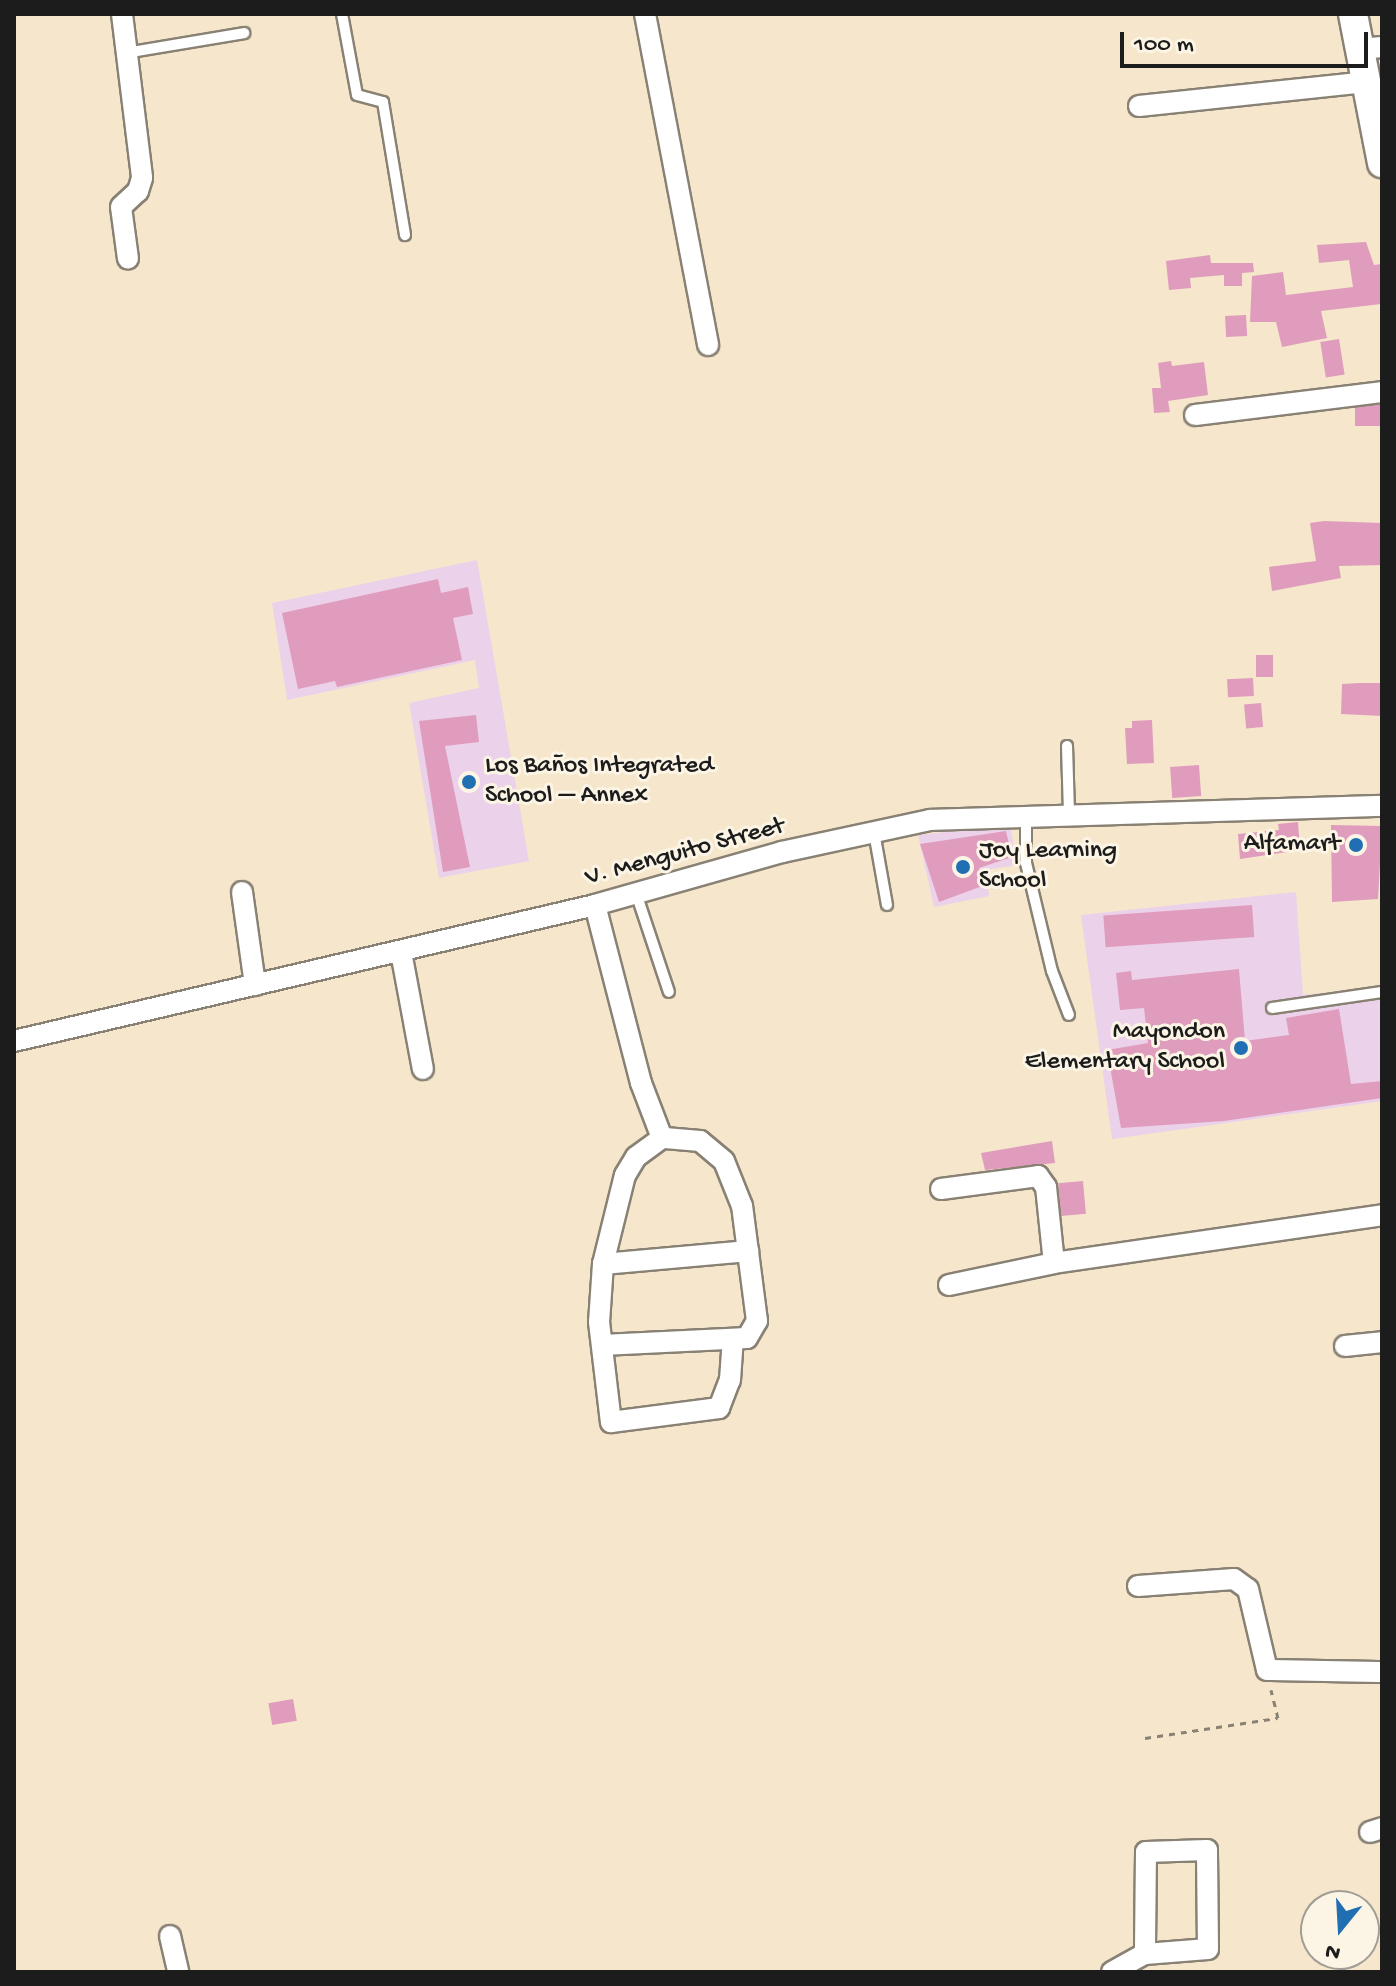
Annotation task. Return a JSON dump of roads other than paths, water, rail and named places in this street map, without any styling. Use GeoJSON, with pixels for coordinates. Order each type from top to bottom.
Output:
{"type":"FeatureCollection","features":[{"type":"Feature","properties":{"kind":"street"},"geometry":{"type":"LineString","coordinates":[[122,14],[142,178],[138,191],[121,207],[128,259]]}},
{"type":"Feature","properties":{"kind":"street"},"geometry":{"type":"LineString","coordinates":[[645,14],[708,345]]}},
{"type":"Feature","properties":{"kind":"street"},"geometry":{"type":"LineString","coordinates":[[1353,14],[1371,48],[1366,82],[1382,163]]}},
{"type":"Feature","properties":{"kind":"street"},"geometry":{"type":"LineString","coordinates":[[1139,106],[1366,82]]}},
{"type":"Feature","properties":{"kind":"street"},"geometry":{"type":"LineString","coordinates":[[1195,415],[1382,392]]}},
{"type":"Feature","properties":{"kind":"street","name":"V. Menguito Street"},"geometry":{"type":"LineString","coordinates":[[14,1041],[401,952],[595,905],[635,891],[873,830],[930,820],[1026,814],[1382,806]]}},
{"type":"Feature","properties":{"kind":"street"},"geometry":{"type":"LineString","coordinates":[[242,892],[255,985]]}},
{"type":"Feature","properties":{"kind":"street"},"geometry":{"type":"LineString","coordinates":[[595,905],[641,1083],[662,1138]]}},
{"type":"Feature","properties":{"kind":"street"},"geometry":{"type":"LineString","coordinates":[[401,952],[423,1069]]}},
{"type":"Feature","properties":{"kind":"street"},"geometry":{"type":"LineString","coordinates":[[602,1345],[733,1341],[747,1338],[757,1321],[742,1206],[724,1161],[700,1141],[662,1138],[636,1157],[625,1175],[603,1264],[602,1345],[611,1422],[719,1408],[730,1380],[733,1341]]}},
{"type":"Feature","properties":{"kind":"street"},"geometry":{"type":"LineString","coordinates":[[941,1189],[1038,1176],[1046,1187],[1054,1263]]}},
{"type":"Feature","properties":{"kind":"street"},"geometry":{"type":"LineString","coordinates":[[949,1285],[1054,1263],[1382,1215]]}},
{"type":"Feature","properties":{"kind":"street"},"geometry":{"type":"LineString","coordinates":[[603,1264],[748,1251]]}},
{"type":"Feature","properties":{"kind":"street"},"geometry":{"type":"LineString","coordinates":[[1345,1346],[1382,1342]]}},
{"type":"Feature","properties":{"kind":"street"},"geometry":{"type":"LineString","coordinates":[[1138,1586],[1234,1579],[1248,1589],[1267,1670],[1382,1672]]}},
{"type":"Feature","properties":{"kind":"street"},"geometry":{"type":"LineString","coordinates":[[1112,1972],[1137,1962],[1208,1949],[1207,1850],[1146,1852],[1137,1962]]}},
{"type":"Feature","properties":{"kind":"street"},"geometry":{"type":"LineString","coordinates":[[170,1936],[178,1972]]}},
{"type":"Feature","properties":{"kind":"lane"},"geometry":{"type":"LineString","coordinates":[[342,14],[357,95],[383,102],[405,235]]}},
{"type":"Feature","properties":{"kind":"lane"},"geometry":{"type":"LineString","coordinates":[[125,53],[244,33]]}},
{"type":"Feature","properties":{"kind":"lane"},"geometry":{"type":"LineString","coordinates":[[1067,746],[1069,813]]}},
{"type":"Feature","properties":{"kind":"lane"},"geometry":{"type":"LineString","coordinates":[[1026,814],[1026,863],[1052,971],[1069,1015]]}},
{"type":"Feature","properties":{"kind":"lane"},"geometry":{"type":"LineString","coordinates":[[873,830],[887,905]]}},
{"type":"Feature","properties":{"kind":"lane"},"geometry":{"type":"LineString","coordinates":[[635,891],[669,992]]}},
{"type":"Feature","properties":{"kind":"lane"},"geometry":{"type":"LineString","coordinates":[[1272,1008],[1382,992]]}},
{"type":"Feature","properties":{"kind":"place","name":"Los Baños Integrated School – Annex"},"geometry":{"type":"Point","coordinates":[469,782]}},
{"type":"Feature","properties":{"kind":"place","name":"Alfamart"},"geometry":{"type":"Point","coordinates":[1356,845]}},
{"type":"Feature","properties":{"kind":"place","name":"Joy Learning School"},"geometry":{"type":"Point","coordinates":[963,867]}},
{"type":"Feature","properties":{"kind":"place","name":"Mayondon Elementary School"},"geometry":{"type":"Point","coordinates":[1241,1048]}}]}
